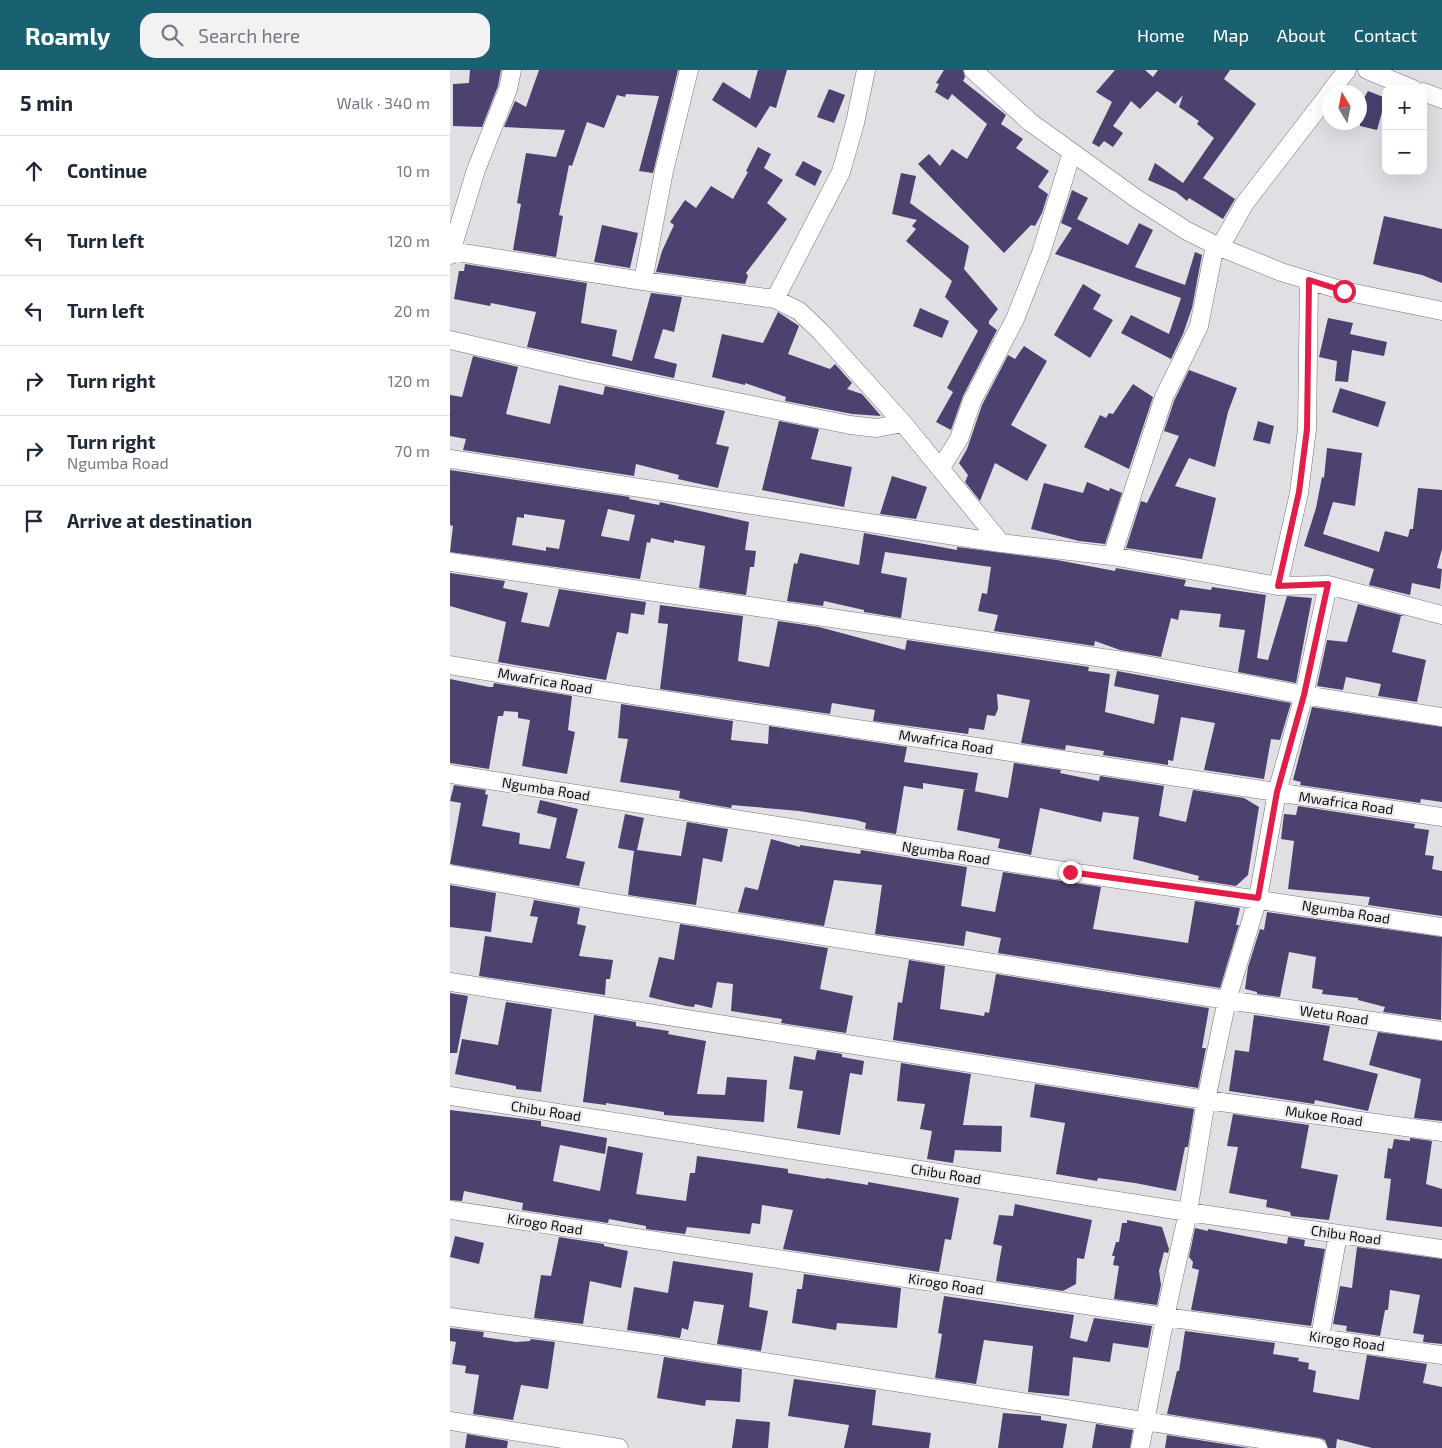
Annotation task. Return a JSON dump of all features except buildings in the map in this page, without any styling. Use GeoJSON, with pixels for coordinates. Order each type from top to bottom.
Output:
{"type":"FeatureCollection","features":[{"type":"Feature","properties":{"kind":"street"},"geometry":{"type":"LineString","coordinates":[[512,70],[508,89],[476,170],[450,252],[775,299],[799,311],[820,331],[903,423],[1001,543]]}},
{"type":"Feature","properties":{"kind":"street"},"geometry":{"type":"LineString","coordinates":[[643,281],[664,171],[689,70]]}},
{"type":"Feature","properties":{"kind":"street"},"geometry":{"type":"LineString","coordinates":[[775,299],[841,172],[855,123],[866,70]]}},
{"type":"Feature","properties":{"kind":"street"},"geometry":{"type":"LineString","coordinates":[[973,70],[1030,122],[1186,231],[1217,246],[1344,291],[1442,311]]}},
{"type":"Feature","properties":{"kind":"street"},"geometry":{"type":"LineString","coordinates":[[1336,85],[1347,70]]}},
{"type":"Feature","properties":{"kind":"street"},"geometry":{"type":"LineString","coordinates":[[1367,70],[1403,85]]}},
{"type":"Feature","properties":{"kind":"street"},"geometry":{"type":"LineString","coordinates":[[1427,93],[1442,99]]}},
{"type":"Feature","properties":{"kind":"street"},"geometry":{"type":"LineString","coordinates":[[1112,556],[1164,397],[1199,326],[1217,246],[1245,203],[1322,103]]}},
{"type":"Feature","properties":{"kind":"street"},"geometry":{"type":"LineString","coordinates":[[940,469],[959,439],[972,401],[1015,319],[1041,253],[1072,152]]}},
{"type":"Feature","properties":{"kind":"street"},"geometry":{"type":"LineString","coordinates":[[1278,586],[1299,492],[1307,429],[1309,280]]}},
{"type":"Feature","properties":{"kind":"street"},"geometry":{"type":"LineString","coordinates":[[450,340],[584,371],[850,425],[878,428],[903,423]]}},
{"type":"Feature","properties":{"kind":"street"},"geometry":{"type":"LineString","coordinates":[[450,459],[1001,543],[1112,556],[1278,586],[1328,584],[1442,615]]}},
{"type":"Feature","properties":{"kind":"street"},"geometry":{"type":"LineString","coordinates":[[450,562],[1130,662],[1304,695],[1442,717]]}},
{"type":"Feature","properties":{"kind":"street"},"geometry":{"type":"LineString","coordinates":[[1140,1448],[1165,1317],[1188,1212],[1206,1100],[1227,1000],[1258,898],[1277,792],[1304,695],[1328,584]]}},
{"type":"Feature","properties":{"kind":"street","name":"Mwafrica Road"},"geometry":{"type":"LineString","coordinates":[[450,665],[598,690],[1442,817]]}},
{"type":"Feature","properties":{"kind":"street","name":"Ngumba Road"},"geometry":{"type":"LineString","coordinates":[[450,774],[1060,871],[1258,898],[1442,927]]}},
{"type":"Feature","properties":{"kind":"street","name":"Wetu Road"},"geometry":{"type":"LineString","coordinates":[[450,874],[608,902],[1227,1000],[1442,1031]]}},
{"type":"Feature","properties":{"kind":"street","name":"Mukoe Road"},"geometry":{"type":"LineString","coordinates":[[450,982],[674,1019],[1206,1100],[1442,1132]]}},
{"type":"Feature","properties":{"kind":"street","name":"Chibu Road"},"geometry":{"type":"LineString","coordinates":[[450,1096],[1188,1212],[1442,1249]]}},
{"type":"Feature","properties":{"kind":"street","name":"Kirogo Road"},"geometry":{"type":"LineString","coordinates":[[450,1210],[1165,1317],[1442,1355]]}},
{"type":"Feature","properties":{"kind":"street"},"geometry":{"type":"LineString","coordinates":[[1320,1337],[1338,1234]]}},
{"type":"Feature","properties":{"kind":"street"},"geometry":{"type":"LineString","coordinates":[[450,1317],[656,1345],[1318,1448]]}},
{"type":"Feature","properties":{"kind":"street"},"geometry":{"type":"LineString","coordinates":[[450,1421],[619,1448]]}},
{"type":"Feature","properties":{"kind":"route"},"geometry":{"type":"LineString","coordinates":[[1070,872],[1258,898],[1277,792],[1304,695],[1328,584],[1278,586],[1299,492],[1307,429],[1306,356],[1309,280],[1344,291]]}}]}
